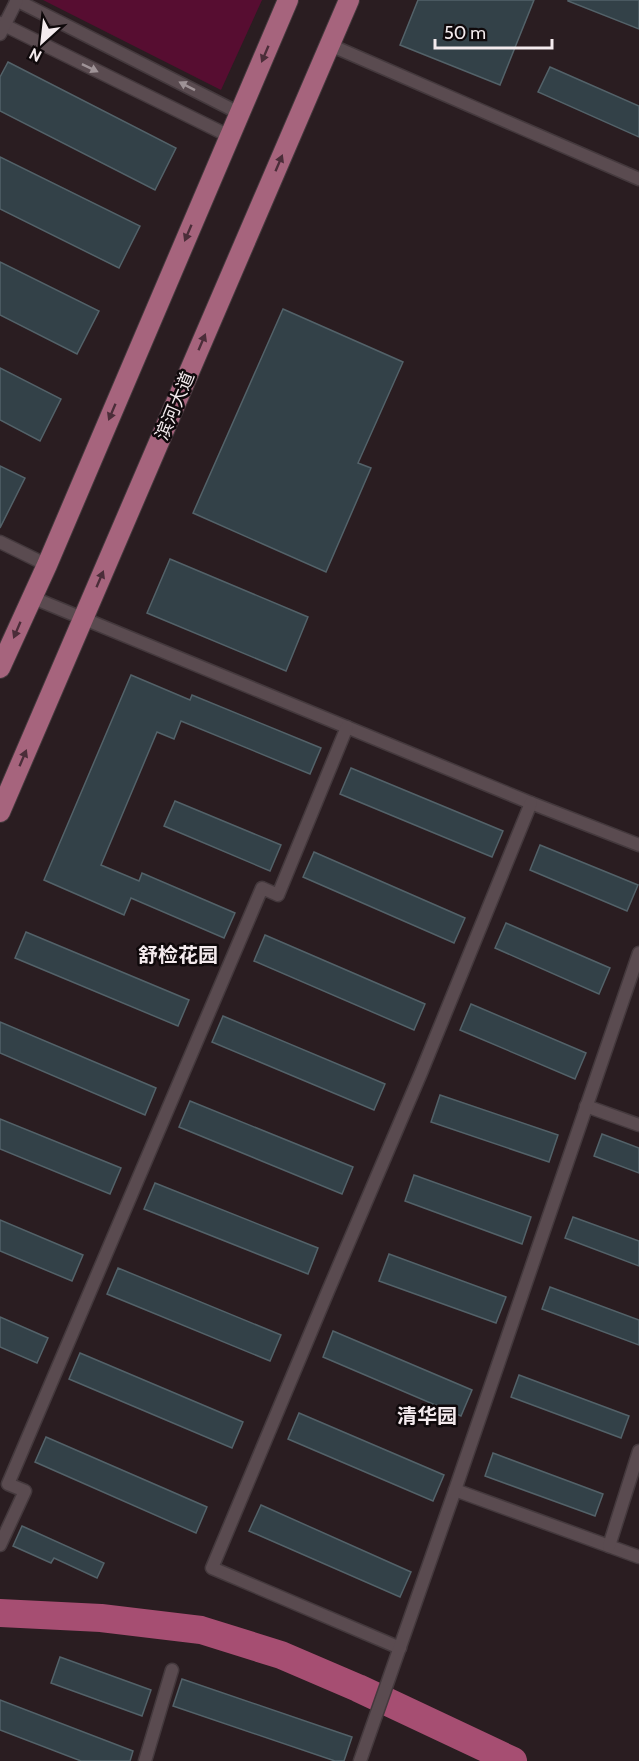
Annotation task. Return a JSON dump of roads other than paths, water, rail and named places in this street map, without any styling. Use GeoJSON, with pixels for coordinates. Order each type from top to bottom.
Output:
{"type":"FeatureCollection","features":[{"type":"Feature","properties":{"kind":"main road"},"geometry":{"type":"LineString","coordinates":[[0,668],[47,565],[288,0]]}},
{"type":"Feature","properties":{"kind":"main road","name":"滨河大道"},"geometry":{"type":"LineString","coordinates":[[0,812],[349,0]]}},
{"type":"Feature","properties":{"kind":"street"},"geometry":{"type":"LineString","coordinates":[[229,136],[1,27],[16,0],[239,113]]}},
{"type":"Feature","properties":{"kind":"street"},"geometry":{"type":"LineString","coordinates":[[330,45],[639,179]]}},
{"type":"Feature","properties":{"kind":"street"},"geometry":{"type":"LineString","coordinates":[[0,542],[47,565]]}},
{"type":"Feature","properties":{"kind":"street"},"geometry":{"type":"LineString","coordinates":[[31,597],[531,803],[639,845]]}},
{"type":"Feature","properties":{"kind":"street"},"geometry":{"type":"LineString","coordinates":[[0,1545],[25,1491],[8,1484],[262,888],[278,895],[347,727]]}},
{"type":"Feature","properties":{"kind":"street"},"geometry":{"type":"LineString","coordinates":[[400,1648],[212,1568],[426,1062],[531,803]]}},
{"type":"Feature","properties":{"kind":"street"},"geometry":{"type":"LineString","coordinates":[[360,1761],[456,1490],[639,953]]}},
{"type":"Feature","properties":{"kind":"street"},"geometry":{"type":"LineString","coordinates":[[586,1106],[639,1125]]}},
{"type":"Feature","properties":{"kind":"street"},"geometry":{"type":"LineString","coordinates":[[609,1546],[639,1451]]}},
{"type":"Feature","properties":{"kind":"street"},"geometry":{"type":"LineString","coordinates":[[456,1490],[639,1557]]}},
{"type":"Feature","properties":{"kind":"street"},"geometry":{"type":"LineString","coordinates":[[145,1761],[172,1671]]}},
{"type":"Feature","properties":{"kind":"waterway"},"geometry":{"type":"LineString","coordinates":[[0,1613],[101,1618],[201,1630],[281,1655],[358,1688],[513,1761]]}},
{"type":"Feature","properties":{"kind":"district","name":"舒检花园"},"geometry":{"type":"Point","coordinates":[178,955]}},
{"type":"Feature","properties":{"kind":"district","name":"清华园"},"geometry":{"type":"Point","coordinates":[427,1416]}}]}
